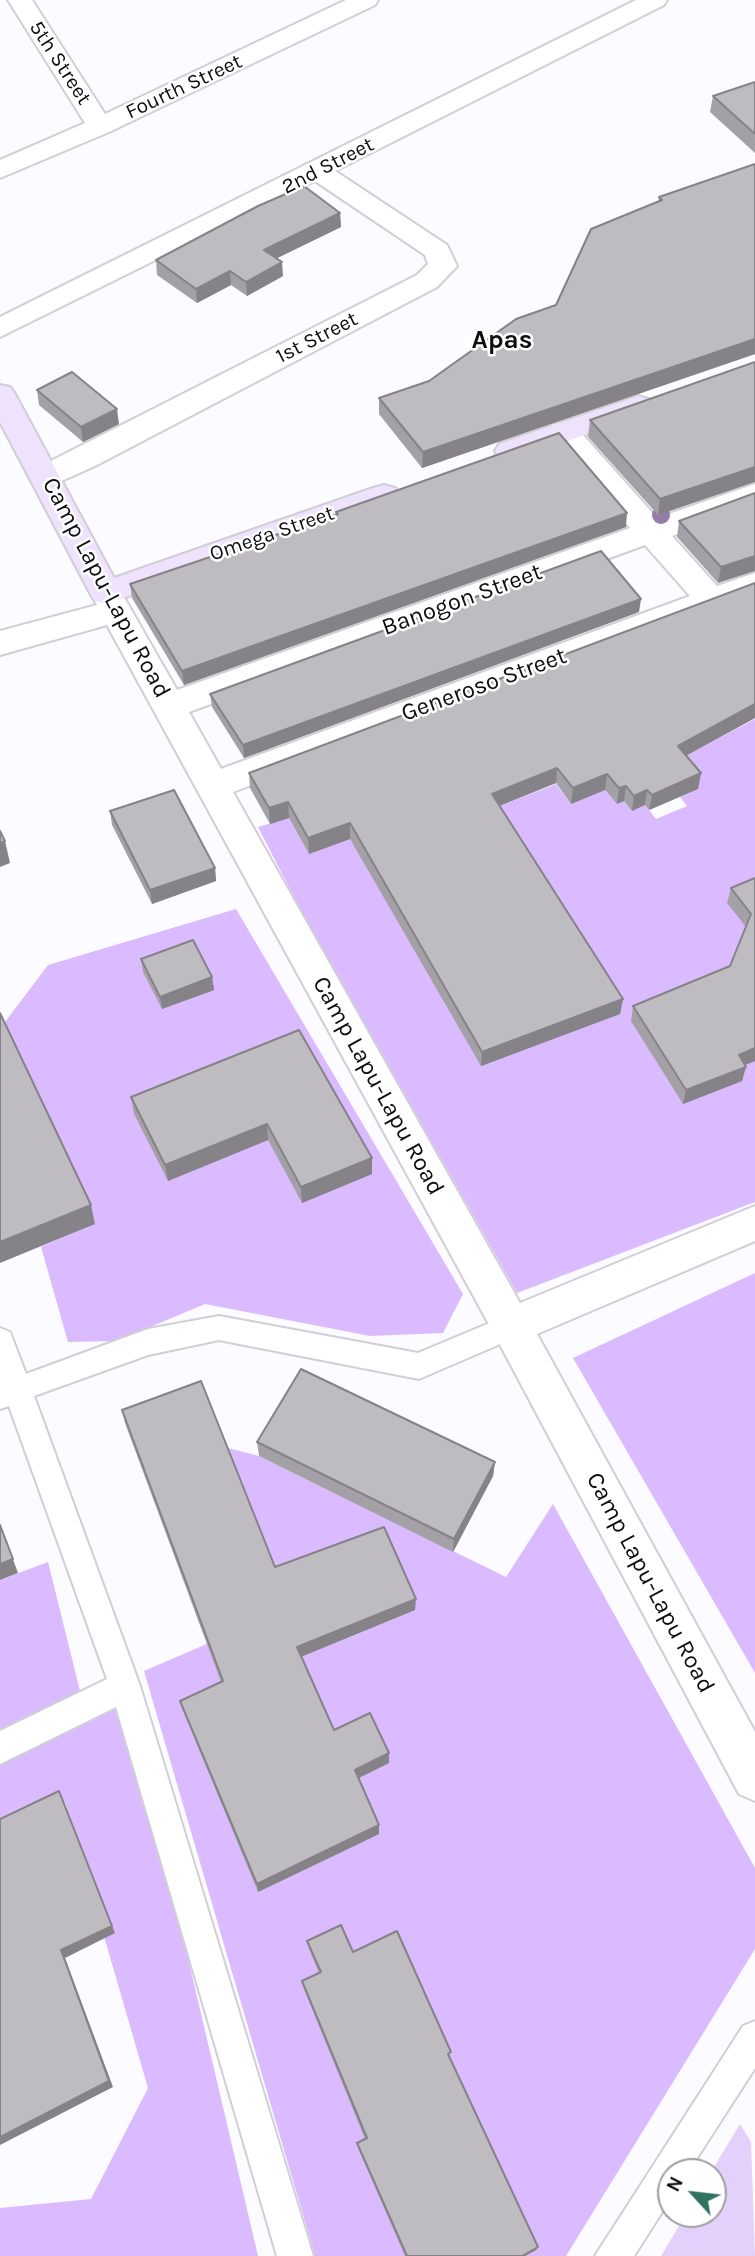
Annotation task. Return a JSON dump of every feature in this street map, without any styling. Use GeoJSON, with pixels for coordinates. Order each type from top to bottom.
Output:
{"type":"FeatureCollection","features":[{"type":"Feature","properties":{"kind":"street","name":"5th Street"},"geometry":{"type":"LineString","coordinates":[[20,0],[100,126]]}},
{"type":"Feature","properties":{"kind":"street","name":"Fourth Street"},"geometry":{"type":"LineString","coordinates":[[0,170],[100,126],[366,0]]}},
{"type":"Feature","properties":{"kind":"street","name":"2nd Street"},"geometry":{"type":"LineString","coordinates":[[0,328],[655,0]]}},
{"type":"Feature","properties":{"kind":"street","name":"1st Street"},"geometry":{"type":"LineString","coordinates":[[46,476],[84,459],[427,281],[443,266],[437,251],[318,171]]}},
{"type":"Feature","properties":{"kind":"street","name":"Camp Lapu-Lapu Road"},"geometry":{"type":"LineString","coordinates":[[0,394],[111,602],[511,1326],[755,1778]]}},
{"type":"Feature","properties":{"kind":"street"},"geometry":{"type":"LineString","coordinates":[[485,460],[666,396]]}},
{"type":"Feature","properties":{"kind":"street"},"geometry":{"type":"LineString","coordinates":[[564,432],[710,600]]}},
{"type":"Feature","properties":{"kind":"street","name":"Omega Street"},"geometry":{"type":"LineString","coordinates":[[111,602],[407,487]]}},
{"type":"Feature","properties":{"kind":"street","name":"Banogon Street"},"geometry":{"type":"LineString","coordinates":[[169,706],[755,494]]}},
{"type":"Feature","properties":{"kind":"street","name":"Generoso Street"},"geometry":{"type":"LineString","coordinates":[[212,786],[755,584]]}},
{"type":"Feature","properties":{"kind":"street"},"geometry":{"type":"LineString","coordinates":[[0,643],[111,602]]}},
{"type":"Feature","properties":{"kind":"street"},"geometry":{"type":"LineString","coordinates":[[511,1326],[755,1223]]}},
{"type":"Feature","properties":{"kind":"lane"},"geometry":{"type":"LineString","coordinates":[[9,1392],[148,1342],[219,1328],[419,1367],[511,1326]]}},
{"type":"Feature","properties":{"kind":"lane"},"geometry":{"type":"LineString","coordinates":[[0,1341],[9,1392],[125,1686],[295,2256]]}},
{"type":"Feature","properties":{"kind":"lane"},"geometry":{"type":"LineString","coordinates":[[0,1748],[125,1686]]}},
{"type":"Feature","properties":{"kind":"lane"},"geometry":{"type":"LineString","coordinates":[[613,2256],[755,2038]]}},
{"type":"Feature","properties":{"kind":"shaded area"},"geometry":{"type":"Polygon","coordinates":[[[755,719],[755,891],[747,929],[755,1020],[755,1202],[517,1293],[298,905],[258,827],[289,818],[309,853],[363,834],[487,811],[556,784],[571,804],[605,790],[617,804],[624,801],[632,811],[645,805],[656,819],[687,806],[680,797],[698,789],[676,761],[755,719]]]}},
{"type":"Feature","properties":{"kind":"shaded area"},"geometry":{"type":"Polygon","coordinates":[[[236,909],[463,1294],[443,1333],[370,1336],[205,1304],[117,1341],[68,1342],[41,1247],[95,1223],[2,1026],[48,965],[236,909]]]}},
{"type":"Feature","properties":{"kind":"shaded area"},"geometry":{"type":"Polygon","coordinates":[[[755,1273],[755,1673],[573,1358],[755,1273]]]}},
{"type":"Feature","properties":{"kind":"shaded area"},"geometry":{"type":"Polygon","coordinates":[[[224,1447],[259,1456],[506,1577],[553,1504],[755,1868],[755,1949],[566,2256],[315,2256],[144,1671],[246,1627],[265,1673],[183,1711],[259,1892],[355,1780],[388,1762],[335,1740],[298,1658],[415,1610],[276,1579],[224,1447]]]}},
{"type":"Feature","properties":{"kind":"shaded area"},"geometry":{"type":"Polygon","coordinates":[[[48,1562],[81,1695],[0,1732],[0,1580],[48,1562]]]}},
{"type":"Feature","properties":{"kind":"shaded area"},"geometry":{"type":"Polygon","coordinates":[[[115,1707],[187,1954],[258,2256],[0,2256],[0,2208],[91,2199],[148,2088],[65,1802],[0,1822],[0,1763],[115,1707]]]}},
{"type":"Feature","properties":{"kind":"shaded area"},"geometry":{"type":"Polygon","coordinates":[[[740,2124],[751,2142],[755,2256],[661,2256],[678,2228],[727,2228],[727,2158],[719,2158],[740,2124]]]}},
{"type":"Feature","properties":{"kind":"building"},"geometry":{"type":"Polygon","coordinates":[[[755,82],[755,134],[713,96],[755,82]]]}},
{"type":"Feature","properties":{"kind":"building"},"geometry":{"type":"Polygon","coordinates":[[[755,164],[755,339],[423,452],[379,398],[429,381],[516,319],[556,305],[591,229],[662,200],[659,197],[755,164]]]}},
{"type":"Feature","properties":{"kind":"building"},"geometry":{"type":"Polygon","coordinates":[[[304,186],[340,213],[264,250],[282,262],[246,282],[230,271],[196,289],[156,260],[258,206],[304,186]]]}},
{"type":"Feature","properties":{"kind":"building"},"geometry":{"type":"Polygon","coordinates":[[[755,362],[755,467],[660,499],[590,420],[755,362]]]}},
{"type":"Feature","properties":{"kind":"building"},"geometry":{"type":"Polygon","coordinates":[[[72,372],[117,409],[81,427],[37,390],[72,372]]]}},
{"type":"Feature","properties":{"kind":"building"},"geometry":{"type":"Polygon","coordinates":[[[559,433],[627,513],[182,671],[130,584],[338,514],[336,512],[559,433]]]}},
{"type":"Feature","properties":{"kind":"building"},"geometry":{"type":"Polygon","coordinates":[[[755,493],[755,556],[721,567],[679,521],[755,493]]]}},
{"type":"Feature","properties":{"kind":"building"},"geometry":{"type":"Polygon","coordinates":[[[601,551],[641,599],[243,745],[210,694],[601,551]]]}},
{"type":"Feature","properties":{"kind":"building"},"geometry":{"type":"Polygon","coordinates":[[[755,583],[755,704],[678,746],[701,773],[652,795],[647,790],[634,796],[626,786],[619,788],[607,774],[573,788],[557,768],[492,794],[623,999],[482,1052],[350,823],[308,838],[288,802],[269,808],[249,773],[755,583]]]}},
{"type":"Feature","properties":{"kind":"building"},"geometry":{"type":"Polygon","coordinates":[[[174,790],[215,868],[150,890],[110,811],[174,790]]]}},
{"type":"Feature","properties":{"kind":"building"},"geometry":{"type":"Polygon","coordinates":[[[755,878],[755,1048],[739,1055],[746,1067],[686,1090],[633,1006],[730,966],[751,914],[731,888],[755,878]]]}},
{"type":"Feature","properties":{"kind":"building"},"geometry":{"type":"Polygon","coordinates":[[[193,940],[212,977],[160,997],[141,959],[193,940]]]}},
{"type":"Feature","properties":{"kind":"building"},"geometry":{"type":"Polygon","coordinates":[[[0,1013],[91,1205],[0,1242],[0,1013]]]}},
{"type":"Feature","properties":{"kind":"building"},"geometry":{"type":"Polygon","coordinates":[[[299,1030],[372,1158],[301,1187],[267,1124],[165,1165],[131,1097],[299,1030]]]}},
{"type":"Feature","properties":{"kind":"building"},"geometry":{"type":"Polygon","coordinates":[[[301,1369],[495,1462],[454,1539],[257,1442],[301,1369]]]}},
{"type":"Feature","properties":{"kind":"building"},"geometry":{"type":"Polygon","coordinates":[[[201,1381],[275,1567],[384,1527],[416,1599],[297,1647],[334,1730],[370,1713],[389,1753],[355,1770],[379,1825],[257,1884],[180,1701],[223,1681],[122,1410],[201,1381]]]}},
{"type":"Feature","properties":{"kind":"building"},"geometry":{"type":"Polygon","coordinates":[[[0,1525],[13,1559],[0,1564],[0,1525]]]}},
{"type":"Feature","properties":{"kind":"building"},"geometry":{"type":"Polygon","coordinates":[[[59,1791],[112,1926],[61,1950],[109,2081],[0,2137],[0,1819],[59,1791]]]}},
{"type":"Feature","properties":{"kind":"building"},"geometry":{"type":"Polygon","coordinates":[[[341,1925],[353,1952],[397,1931],[451,2052],[448,2054],[538,2247],[522,2256],[407,2256],[357,2143],[367,2138],[302,1981],[321,1972],[307,1941],[341,1925]]]}},
{"type":"Feature","properties":{"kind":"district","name":"Apas"},"geometry":{"type":"Point","coordinates":[502,341]}}]}
